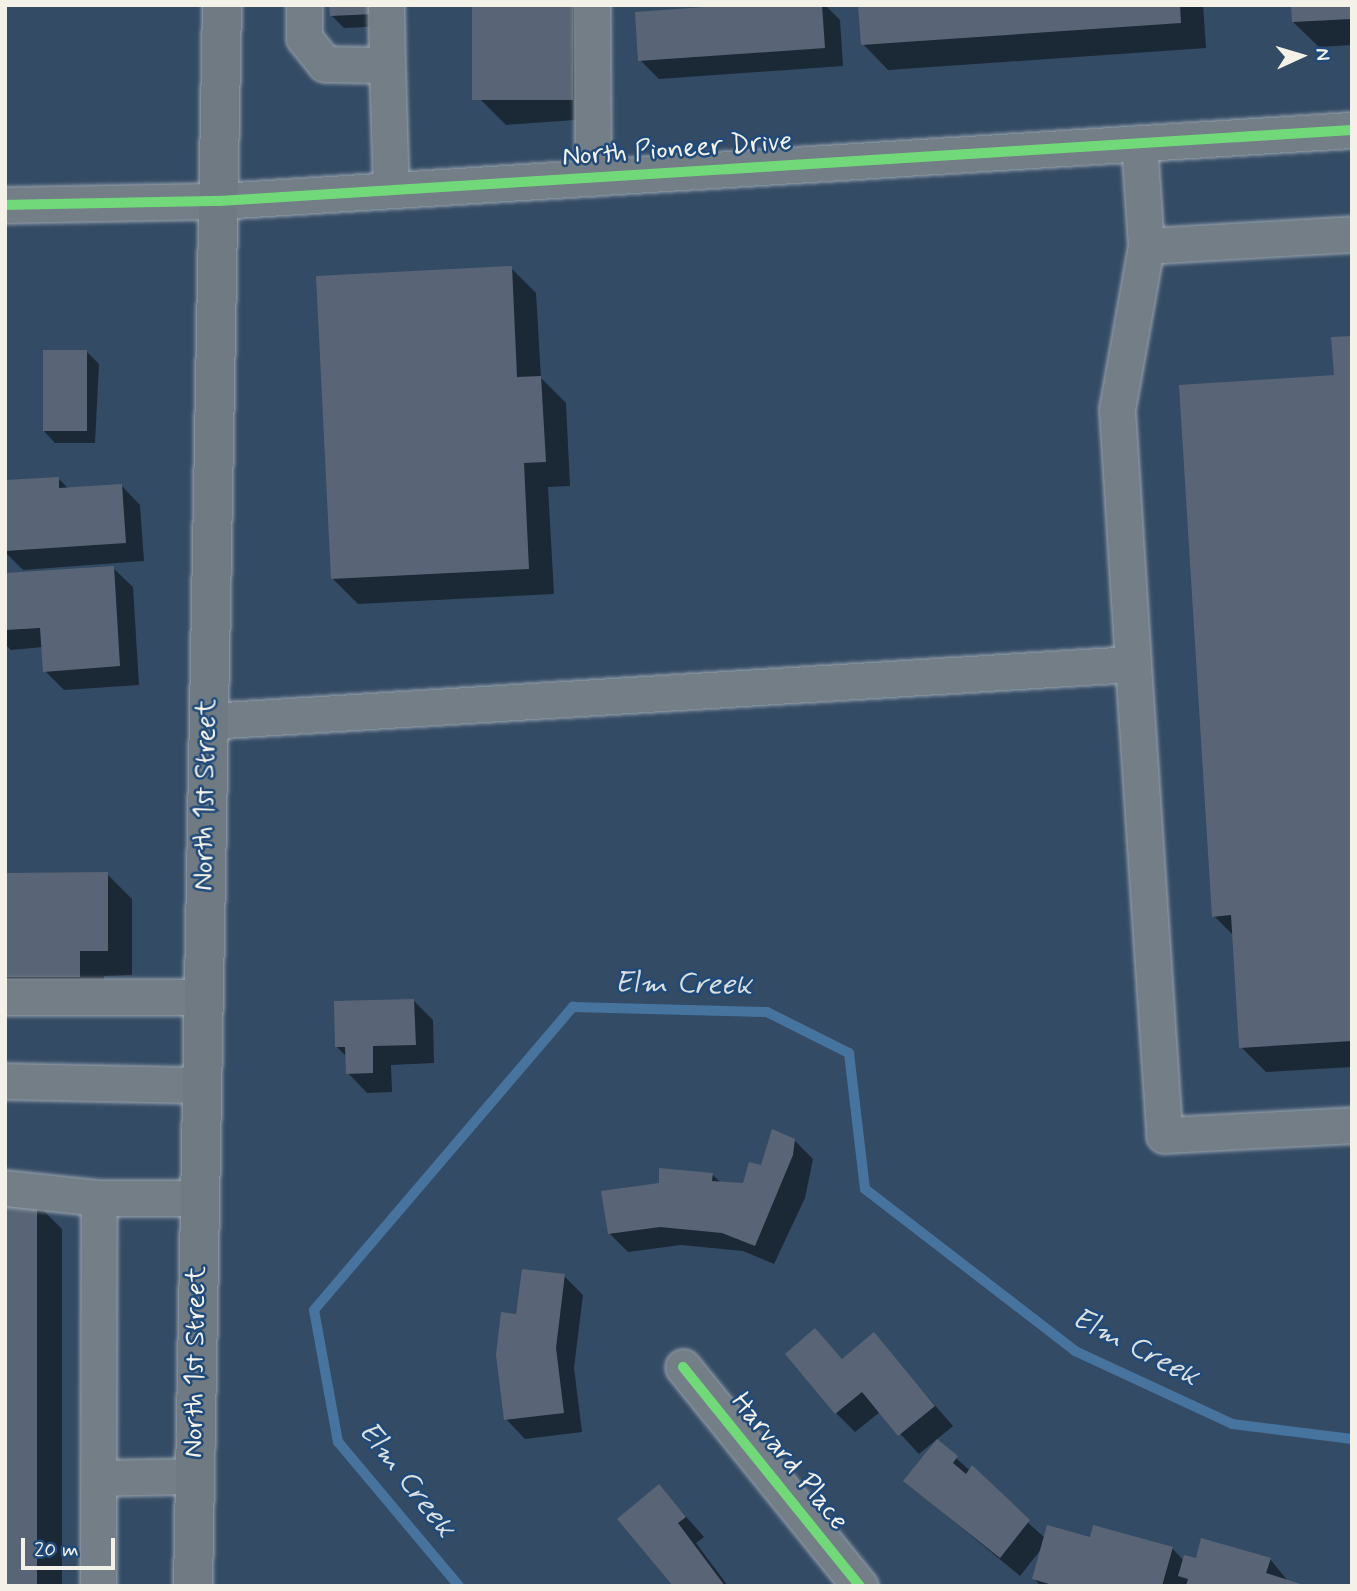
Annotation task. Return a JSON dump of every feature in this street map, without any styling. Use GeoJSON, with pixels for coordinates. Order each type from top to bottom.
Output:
{"type":"FeatureCollection","features":[{"type":"Feature","properties":{"kind":"main road","name":"North 1st Street"},"geometry":{"type":"LineString","coordinates":[[193,1586],[200,1085],[222,5]]}},
{"type":"Feature","properties":{"kind":"street"},"geometry":{"type":"LineString","coordinates":[[304,5],[304,38],[319,60],[387,65]]}},
{"type":"Feature","properties":{"kind":"street"},"geometry":{"type":"LineString","coordinates":[[386,5],[391,190]]}},
{"type":"Feature","properties":{"kind":"street"},"geometry":{"type":"LineString","coordinates":[[592,5],[593,178]]}},
{"type":"Feature","properties":{"kind":"street","name":"North Pioneer Drive"},"geometry":{"type":"LineString","coordinates":[[5,205],[219,201],[1352,130]]}},
{"type":"Feature","properties":{"kind":"street"},"geometry":{"type":"LineString","coordinates":[[1139,144],[1146,246],[1117,409],[1164,1135],[1352,1125]]}},
{"type":"Feature","properties":{"kind":"street"},"geometry":{"type":"LineString","coordinates":[[1146,246],[1352,234]]}},
{"type":"Feature","properties":{"kind":"street"},"geometry":{"type":"LineString","coordinates":[[208,721],[1133,664]]}},
{"type":"Feature","properties":{"kind":"street"},"geometry":{"type":"LineString","coordinates":[[5,997],[202,997]]}},
{"type":"Feature","properties":{"kind":"street"},"geometry":{"type":"LineString","coordinates":[[5,1081],[200,1085]]}},
{"type":"Feature","properties":{"kind":"street"},"geometry":{"type":"LineString","coordinates":[[5,1188],[99,1198],[198,1198]]}},
{"type":"Feature","properties":{"kind":"street"},"geometry":{"type":"LineString","coordinates":[[98,1586],[99,1198]]}},
{"type":"Feature","properties":{"kind":"street","name":"Harvard Place"},"geometry":{"type":"LineString","coordinates":[[683,1367],[860,1586]]}},
{"type":"Feature","properties":{"kind":"street"},"geometry":{"type":"LineString","coordinates":[[99,1478],[195,1476]]}},
{"type":"Feature","properties":{"kind":"building"},"geometry":{"type":"Polygon","coordinates":[[[329,5],[374,5],[374,14],[330,16],[329,5]]]}},
{"type":"Feature","properties":{"kind":"building"},"geometry":{"type":"Polygon","coordinates":[[[472,5],[573,5],[573,100],[472,100],[472,5]]]}},
{"type":"Feature","properties":{"kind":"building"},"geometry":{"type":"Polygon","coordinates":[[[733,5],[822,5],[825,48],[638,61],[635,12],[733,5]]]}},
{"type":"Feature","properties":{"kind":"building"},"geometry":{"type":"Polygon","coordinates":[[[858,5],[1180,5],[1181,23],[861,45],[858,5]]]}},
{"type":"Feature","properties":{"kind":"building"},"geometry":{"type":"Polygon","coordinates":[[[1291,5],[1352,5],[1352,19],[1292,22],[1291,5]]]}},
{"type":"Feature","properties":{"kind":"building"},"geometry":{"type":"Polygon","coordinates":[[[512,266],[517,377],[541,376],[546,462],[524,463],[529,569],[331,579],[316,276],[512,266]]]}},
{"type":"Feature","properties":{"kind":"building"},"geometry":{"type":"Polygon","coordinates":[[[1352,336],[1352,1041],[1239,1048],[1231,915],[1212,917],[1179,385],[1334,375],[1331,337],[1352,336]]]}},
{"type":"Feature","properties":{"kind":"building"},"geometry":{"type":"Polygon","coordinates":[[[43,350],[87,350],[87,431],[43,431],[43,350]]]}},
{"type":"Feature","properties":{"kind":"building"},"geometry":{"type":"Polygon","coordinates":[[[59,477],[59,488],[122,484],[126,543],[5,551],[5,480],[59,477]]]}},
{"type":"Feature","properties":{"kind":"building"},"geometry":{"type":"Polygon","coordinates":[[[114,566],[120,666],[43,672],[40,628],[5,630],[5,573],[114,566]]]}},
{"type":"Feature","properties":{"kind":"building"},"geometry":{"type":"Polygon","coordinates":[[[108,872],[108,951],[80,951],[80,977],[5,977],[5,873],[108,872]]]}},
{"type":"Feature","properties":{"kind":"building"},"geometry":{"type":"Polygon","coordinates":[[[414,999],[416,1045],[373,1046],[373,1073],[346,1074],[345,1047],[335,1047],[334,1001],[414,999]]]}},
{"type":"Feature","properties":{"kind":"building"},"geometry":{"type":"Polygon","coordinates":[[[772,1129],[795,1139],[793,1155],[755,1246],[722,1233],[660,1227],[608,1234],[601,1191],[659,1183],[659,1168],[713,1173],[712,1181],[743,1183],[749,1162],[761,1165],[772,1129]]]}},
{"type":"Feature","properties":{"kind":"building"},"geometry":{"type":"Polygon","coordinates":[[[5,1202],[37,1202],[37,1586],[5,1586],[5,1202]]]}},
{"type":"Feature","properties":{"kind":"building"},"geometry":{"type":"Polygon","coordinates":[[[522,1269],[565,1274],[556,1348],[564,1413],[504,1420],[496,1355],[501,1312],[516,1314],[522,1269]]]}},
{"type":"Feature","properties":{"kind":"building"},"geometry":{"type":"Polygon","coordinates":[[[815,1328],[842,1359],[874,1332],[935,1406],[898,1436],[862,1392],[835,1414],[785,1354],[815,1328]]]}},
{"type":"Feature","properties":{"kind":"building"},"geometry":{"type":"Polygon","coordinates":[[[937,1439],[958,1456],[953,1463],[966,1474],[972,1465],[1030,1520],[1000,1558],[903,1481],[937,1439]]]}},
{"type":"Feature","properties":{"kind":"building"},"geometry":{"type":"Polygon","coordinates":[[[659,1484],[686,1517],[678,1523],[725,1586],[673,1586],[617,1519],[659,1484]]]}},
{"type":"Feature","properties":{"kind":"building"},"geometry":{"type":"Polygon","coordinates":[[[1047,1525],[1090,1537],[1093,1525],[1173,1547],[1162,1586],[1056,1586],[1032,1579],[1047,1525]]]}},
{"type":"Feature","properties":{"kind":"building"},"geometry":{"type":"Polygon","coordinates":[[[1201,1538],[1271,1558],[1266,1573],[1307,1586],[1186,1586],[1188,1579],[1178,1576],[1184,1555],[1196,1558],[1201,1538]]]}},
{"type":"Feature","properties":{"kind":"waterway","name":"Elm Creek"},"geometry":{"type":"LineString","coordinates":[[459,1586],[338,1442],[314,1310],[573,1007],[767,1012],[849,1053],[865,1189],[1075,1351],[1232,1424],[1352,1439]]}},
{"type":"Feature","properties":{"kind":"cycle path"},"geometry":{"type":"LineString","coordinates":[[5,205],[219,201],[1352,130]]}},
{"type":"Feature","properties":{"kind":"cycle path"},"geometry":{"type":"LineString","coordinates":[[683,1367],[860,1586]]}}]}
